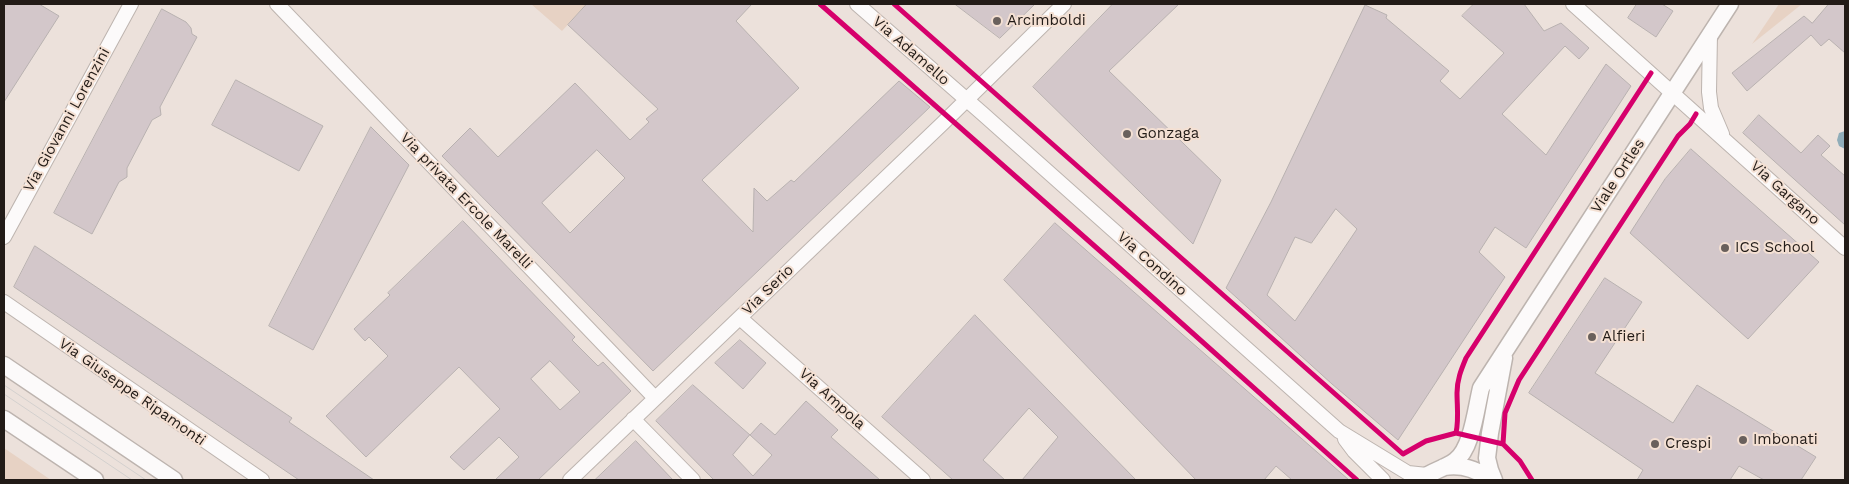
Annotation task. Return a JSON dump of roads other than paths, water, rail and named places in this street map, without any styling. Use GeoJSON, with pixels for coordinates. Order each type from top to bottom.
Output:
{"type":"FeatureCollection","features":[{"type":"Feature","properties":{"kind":"street","name":"Via Giovanni Lorenzini"},"geometry":{"type":"LineString","coordinates":[[4,236],[131,4]]}},
{"type":"Feature","properties":{"kind":"street","name":"Via privata Ercole Marelli"},"geometry":{"type":"LineString","coordinates":[[276,4],[656,398]]}},
{"type":"Feature","properties":{"kind":"street","name":"Via Adamello"},"geometry":{"type":"LineString","coordinates":[[857,4],[966,99]]}},
{"type":"Feature","properties":{"kind":"street","name":"Via Serio"},"geometry":{"type":"LineString","coordinates":[[570,480],[943,123],[1064,4]]}},
{"type":"Feature","properties":{"kind":"street","name":"Via Gargano"},"geometry":{"type":"LineString","coordinates":[[1573,4],[1845,248]]}},
{"type":"Feature","properties":{"kind":"street","name":"Viale Ortles"},"geometry":{"type":"LineString","coordinates":[[1424,478],[1455,461],[1463,453],[1470,436],[1481,388],[1730,4]]}},
{"type":"Feature","properties":{"kind":"street","name":"Via Gargano"},"geometry":{"type":"LineString","coordinates":[[1710,34],[1709,92],[1711,108],[1725,140]]}},
{"type":"Feature","properties":{"kind":"street","name":"Via Condino"},"geometry":{"type":"LineString","coordinates":[[966,99],[1339,430],[1408,473],[1424,478]]}},
{"type":"Feature","properties":{"kind":"street","name":"Via Giuseppe Ripamonti"},"geometry":{"type":"LineString","coordinates":[[4,302],[262,480]]}},
{"type":"Feature","properties":{"kind":"street","name":"Via Ampola"},"geometry":{"type":"LineString","coordinates":[[740,318],[923,480]]}},
{"type":"Feature","properties":{"kind":"street","name":"Viale Ortles"},"geometry":{"type":"LineString","coordinates":[[1492,480],[1487,458],[1505,349]]}},
{"type":"Feature","properties":{"kind":"street"},"geometry":{"type":"LineString","coordinates":[[4,365],[174,480]]}},
{"type":"Feature","properties":{"kind":"street"},"geometry":{"type":"LineString","coordinates":[[4,419],[94,480]]}},
{"type":"Feature","properties":{"kind":"street"},"geometry":{"type":"LineString","coordinates":[[633,419],[693,480]]}},
{"type":"Feature","properties":{"kind":"street","name":"Via Condino"},"geometry":{"type":"LineString","coordinates":[[1339,430],[1354,451],[1383,480]]}},
{"type":"Feature","properties":{"kind":"street","name":"Viale Ortles"},"geometry":{"type":"LineString","coordinates":[[1442,467],[1467,467],[1492,480]]}},
{"type":"Feature","properties":{"kind":"water"},"geometry":{"type":"Polygon","coordinates":[[[1845,131],[1845,149],[1839,146],[1837,140],[1839,133],[1845,131]]]}},
{"type":"Feature","properties":{"kind":"tram line"},"geometry":{"type":"LineString","coordinates":[[4,385],[146,480]]}},
{"type":"Feature","properties":{"kind":"tram line"},"geometry":{"type":"LineString","coordinates":[[4,394],[132,480]]}},
{"type":"Feature","properties":{"kind":"place","name":"Arcimboldi"},"geometry":{"type":"Point","coordinates":[997,21]}},
{"type":"Feature","properties":{"kind":"place","name":"Gonzaga"},"geometry":{"type":"Point","coordinates":[1127,134]}},
{"type":"Feature","properties":{"kind":"place","name":"ICS School"},"geometry":{"type":"Point","coordinates":[1725,248]}},
{"type":"Feature","properties":{"kind":"place","name":"Alfieri"},"geometry":{"type":"Point","coordinates":[1592,337]}},
{"type":"Feature","properties":{"kind":"place","name":"Imbonati"},"geometry":{"type":"Point","coordinates":[1743,440]}},
{"type":"Feature","properties":{"kind":"place","name":"Crespi"},"geometry":{"type":"Point","coordinates":[1655,444]}}]}
